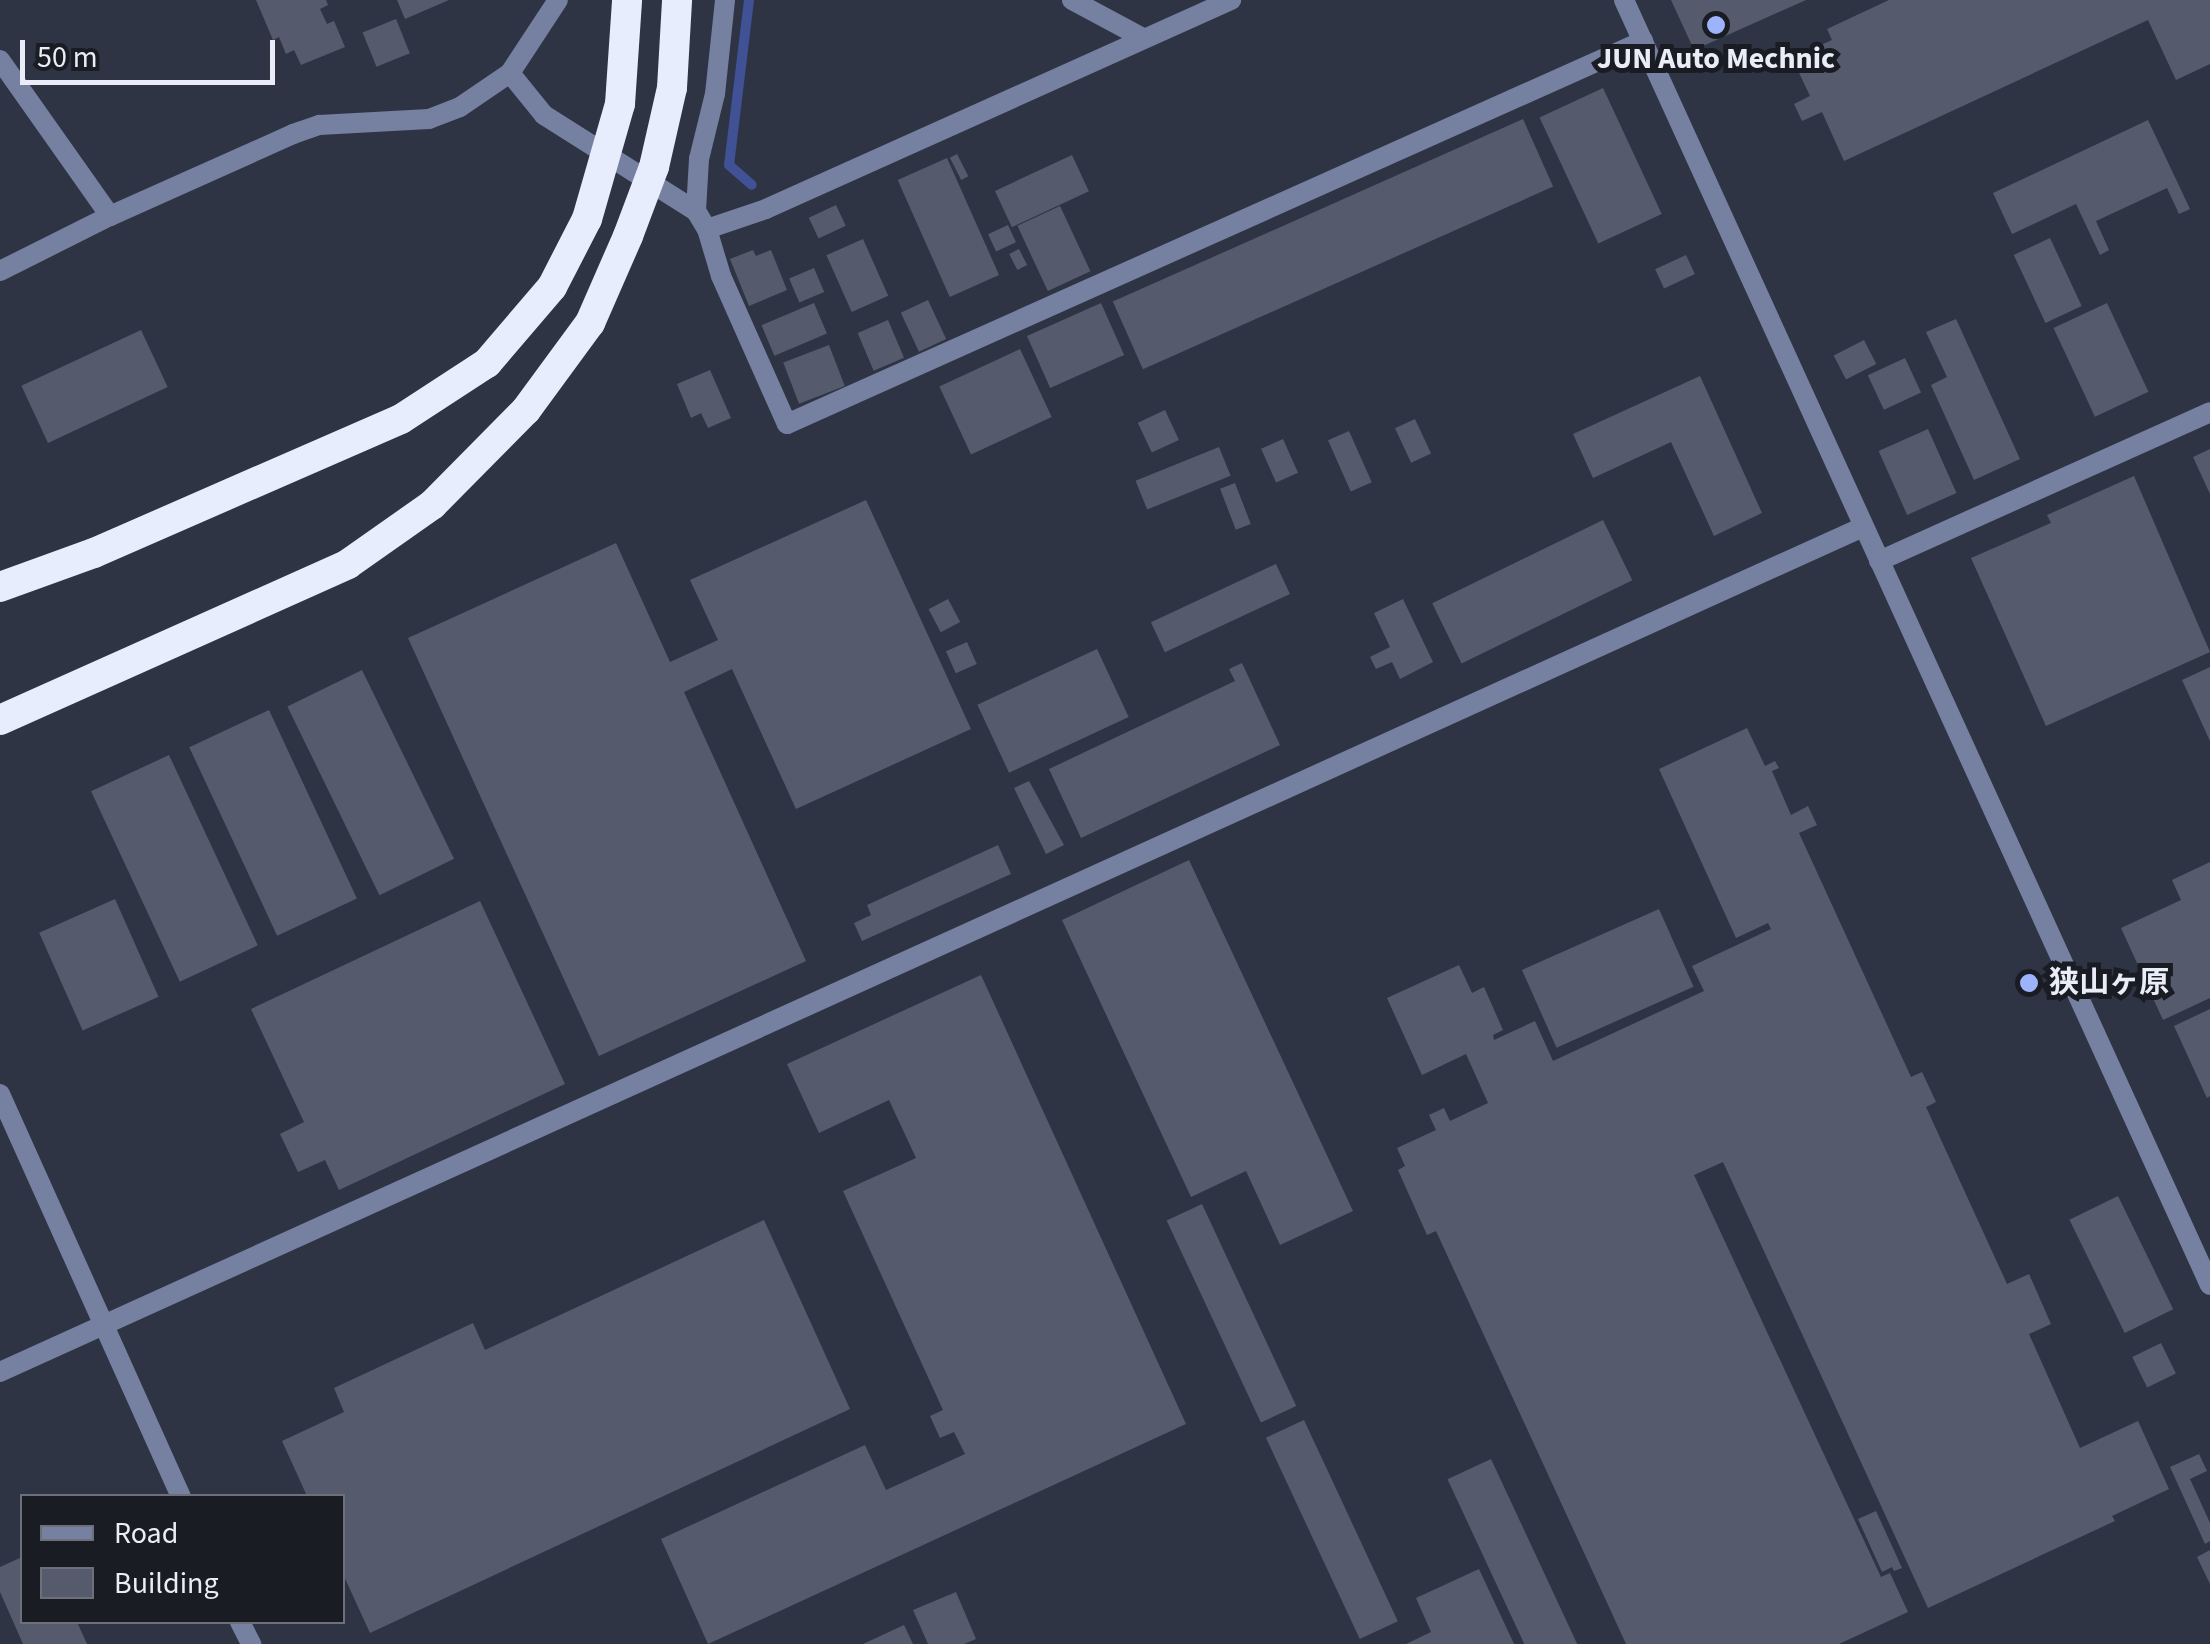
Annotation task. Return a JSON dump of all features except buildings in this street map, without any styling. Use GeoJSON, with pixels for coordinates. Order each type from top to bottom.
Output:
{"type":"FeatureCollection","features":[{"type":"Feature","properties":{"kind":"highway"},"geometry":{"type":"LineString","coordinates":[[0,586],[94,553],[401,420],[487,363],[552,287],[587,219],[620,104],[627,0]]}},
{"type":"Feature","properties":{"kind":"highway"},"geometry":{"type":"LineString","coordinates":[[0,720],[348,564],[432,506],[526,410],[590,323],[654,167],[672,88],[677,0]]}},
{"type":"Feature","properties":{"kind":"street"},"geometry":{"type":"LineString","coordinates":[[0,271],[110,216],[293,134],[319,125],[429,118],[460,107],[510,73],[558,0]]}},
{"type":"Feature","properties":{"kind":"street"},"geometry":{"type":"LineString","coordinates":[[725,0],[715,94],[699,159],[702,220],[721,276],[787,424],[1643,41]]}},
{"type":"Feature","properties":{"kind":"street"},"geometry":{"type":"LineString","coordinates":[[1072,0],[1143,38]]}},
{"type":"Feature","properties":{"kind":"street"},"geometry":{"type":"LineString","coordinates":[[510,73],[544,115],[702,220],[766,210],[1231,0]]}},
{"type":"Feature","properties":{"kind":"street"},"geometry":{"type":"LineString","coordinates":[[1624,0],[2210,1284]]}},
{"type":"Feature","properties":{"kind":"street"},"geometry":{"type":"LineString","coordinates":[[0,60],[110,216]]}},
{"type":"Feature","properties":{"kind":"street"},"geometry":{"type":"LineString","coordinates":[[1879,561],[2210,412]]}},
{"type":"Feature","properties":{"kind":"street"},"geometry":{"type":"LineString","coordinates":[[0,1372],[1862,527]]}},
{"type":"Feature","properties":{"kind":"street"},"geometry":{"type":"LineString","coordinates":[[0,1094],[100,1326],[180,1494]]}},
{"type":"Feature","properties":{"kind":"waterway"},"geometry":{"type":"LineString","coordinates":[[749,0],[729,165],[752,185]]}},
{"type":"Feature","properties":{"kind":"place","name":"JUN Auto Mechnic"},"geometry":{"type":"Point","coordinates":[1716,25]}},
{"type":"Feature","properties":{"kind":"place","name":"狭山ヶ原"},"geometry":{"type":"Point","coordinates":[2029,983]}}]}
